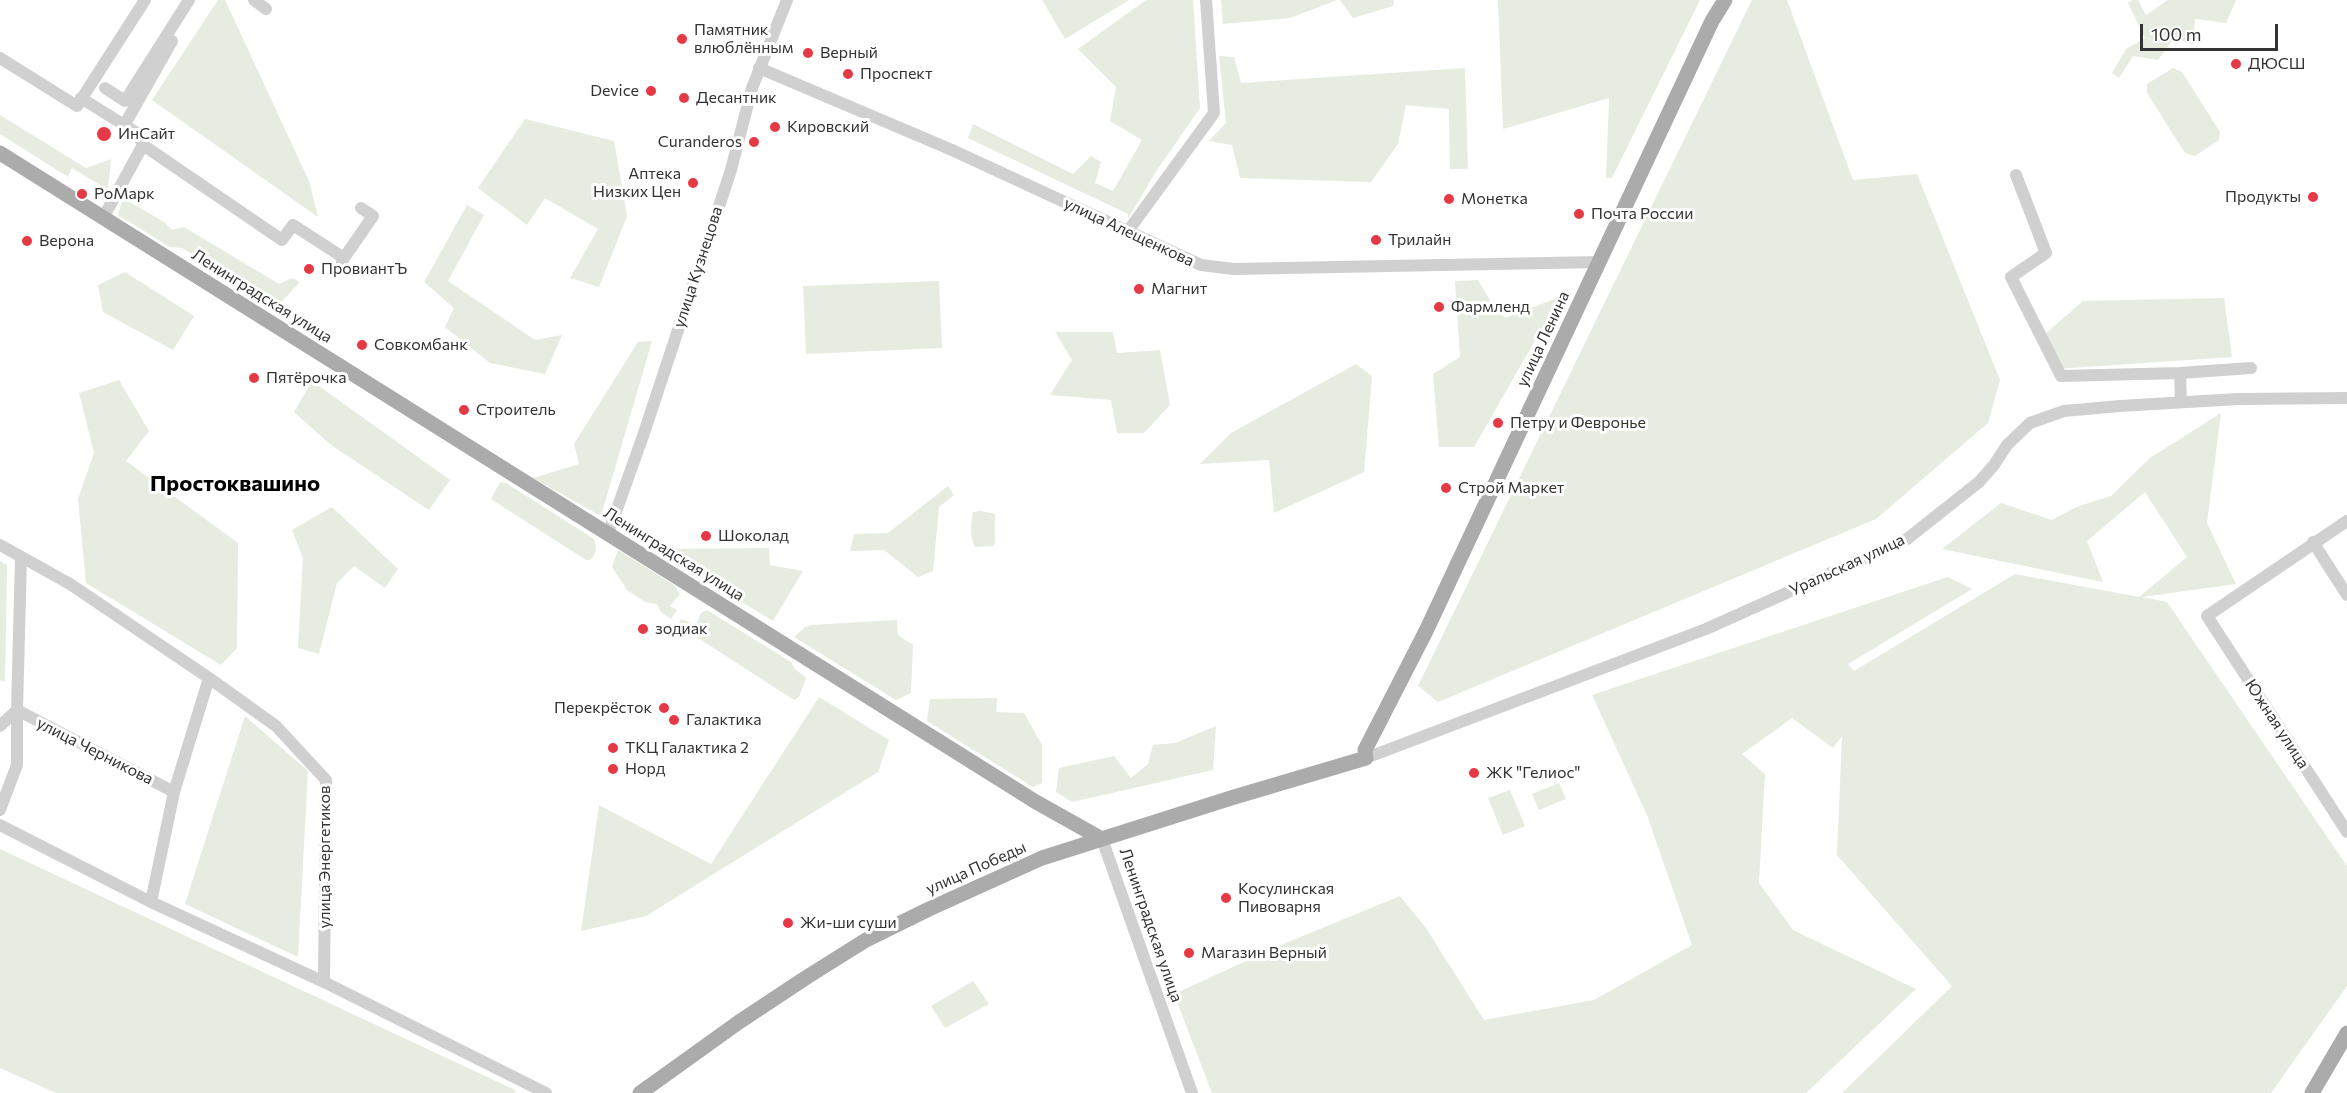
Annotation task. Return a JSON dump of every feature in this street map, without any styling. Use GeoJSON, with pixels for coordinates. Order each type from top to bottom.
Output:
{"type":"FeatureCollection","features":[{"type":"Feature","properties":{"kind":"main road","name":"улица Ленина"},"geometry":{"type":"LineString","coordinates":[[1366,758],[1365,750],[1425,631],[1712,21],[1725,0]]}},
{"type":"Feature","properties":{"kind":"main road","name":"Ленинградская улица"},"geometry":{"type":"LineString","coordinates":[[0,153],[1036,802],[1102,839]]}},
{"type":"Feature","properties":{"kind":"main road","name":"улица Победы"},"geometry":{"type":"LineString","coordinates":[[640,1093],[739,1022],[866,940],[929,909],[1042,858],[1366,758]]}},
{"type":"Feature","properties":{"kind":"main road"},"geometry":{"type":"LineString","coordinates":[[2314,1092],[2347,1033]]}},
{"type":"Feature","properties":{"kind":"street"},"geometry":{"type":"LineString","coordinates":[[0,58],[76,106],[145,0]]}},
{"type":"Feature","properties":{"kind":"street"},"geometry":{"type":"LineString","coordinates":[[254,0],[266,9]]}},
{"type":"Feature","properties":{"kind":"street","name":"улица Кузнецова"},"geometry":{"type":"LineString","coordinates":[[608,534],[644,436],[731,170],[759,68],[787,0]]}},
{"type":"Feature","properties":{"kind":"street"},"geometry":{"type":"LineString","coordinates":[[1128,231],[1214,113],[1206,0]]}},
{"type":"Feature","properties":{"kind":"street"},"geometry":{"type":"LineString","coordinates":[[125,124],[188,2]]}},
{"type":"Feature","properties":{"kind":"street"},"geometry":{"type":"LineString","coordinates":[[105,88],[125,101],[188,2]]}},
{"type":"Feature","properties":{"kind":"street","name":"улица Алещенкова"},"geometry":{"type":"LineString","coordinates":[[759,68],[820,96],[952,150],[1201,265],[1233,269],[1599,262]]}},
{"type":"Feature","properties":{"kind":"street"},"geometry":{"type":"LineString","coordinates":[[81,98],[138,133],[143,145],[282,240],[293,225],[343,260],[374,216],[361,208]]}},
{"type":"Feature","properties":{"kind":"street"},"geometry":{"type":"LineString","coordinates":[[103,218],[143,145]]}},
{"type":"Feature","properties":{"kind":"street"},"geometry":{"type":"LineString","coordinates":[[2016,175],[2046,253],[2011,277],[2061,376],[2180,373],[2251,368]]}},
{"type":"Feature","properties":{"kind":"street"},"geometry":{"type":"LineString","coordinates":[[2180,373],[2181,402]]}},
{"type":"Feature","properties":{"kind":"street","name":"Уральская улица"},"geometry":{"type":"LineString","coordinates":[[1366,758],[1706,629],[1906,539],[1979,482],[2007,445],[2030,423],[2064,411],[2238,399],[2347,398]]}},
{"type":"Feature","properties":{"kind":"street"},"geometry":{"type":"LineString","coordinates":[[2347,521],[2313,542],[2347,595]]}},
{"type":"Feature","properties":{"kind":"street","name":"Южная улица"},"geometry":{"type":"LineString","coordinates":[[2313,542],[2208,616],[2347,831]]}},
{"type":"Feature","properties":{"kind":"street","name":"улица Энергетиков"},"geometry":{"type":"LineString","coordinates":[[0,545],[69,584],[276,726],[326,780],[324,982]]}},
{"type":"Feature","properties":{"kind":"street","name":"улица Черникова"},"geometry":{"type":"LineString","coordinates":[[0,810],[18,765],[21,558]]}},
{"type":"Feature","properties":{"kind":"street"},"geometry":{"type":"LineString","coordinates":[[151,902],[174,792],[209,678]]}},
{"type":"Feature","properties":{"kind":"street","name":"улица Черникова"},"geometry":{"type":"LineString","coordinates":[[0,726],[17,711]]}},
{"type":"Feature","properties":{"kind":"street","name":"улица Черникова"},"geometry":{"type":"LineString","coordinates":[[17,711],[174,792]]}},
{"type":"Feature","properties":{"kind":"street"},"geometry":{"type":"LineString","coordinates":[[0,825],[151,902],[324,982],[546,1093]]}},
{"type":"Feature","properties":{"kind":"street","name":"Ленинградская улица"},"geometry":{"type":"LineString","coordinates":[[1102,839],[1191,1093]]}},
{"type":"Feature","properties":{"kind":"shaded area"},"geometry":{"type":"Polygon","coordinates":[[[218,0],[225,0],[309,181],[318,217],[152,100],[218,0]]]}},
{"type":"Feature","properties":{"kind":"shaded area"},"geometry":{"type":"Polygon","coordinates":[[[1042,0],[1129,0],[1065,39],[1042,0]]]}},
{"type":"Feature","properties":{"kind":"shaded area"},"geometry":{"type":"Polygon","coordinates":[[[1146,0],[1193,0],[1200,108],[1155,173],[1128,219],[1128,214],[968,138],[973,124],[1073,174],[1091,156],[1101,162],[1095,183],[1113,191],[1142,140],[1110,121],[1116,87],[1078,49],[1146,0]]]}},
{"type":"Feature","properties":{"kind":"shaded area"},"geometry":{"type":"Polygon","coordinates":[[[1221,0],[1337,0],[1290,18],[1223,24],[1221,0]]]}},
{"type":"Feature","properties":{"kind":"shaded area"},"geometry":{"type":"Polygon","coordinates":[[[1340,0],[1394,0],[1393,6],[1353,18],[1340,0]]]}},
{"type":"Feature","properties":{"kind":"shaded area"},"geometry":{"type":"Polygon","coordinates":[[[1498,0],[1700,0],[1612,178],[1606,178],[1609,98],[1503,129],[1498,0]]]}},
{"type":"Feature","properties":{"kind":"shaded area"},"geometry":{"type":"Polygon","coordinates":[[[1752,0],[1787,0],[1853,180],[1917,174],[2000,380],[1988,423],[1876,519],[1438,702],[1418,686],[1752,0]]]}},
{"type":"Feature","properties":{"kind":"shaded area"},"geometry":{"type":"Polygon","coordinates":[[[2138,0],[2146,15],[2168,0],[2236,0],[2226,23],[2195,19],[2193,45],[2174,38],[2158,60],[2133,56],[2119,78],[2112,73],[2126,49],[2145,38],[2128,3],[2138,0]]]}},
{"type":"Feature","properties":{"kind":"shaded area"},"geometry":{"type":"Polygon","coordinates":[[[1219,56],[1234,57],[1241,83],[1465,68],[1468,169],[1450,169],[1449,109],[1406,105],[1398,144],[1371,182],[1240,178],[1232,145],[1209,141],[1226,123],[1219,56]]]}},
{"type":"Feature","properties":{"kind":"shaded area"},"geometry":{"type":"Polygon","coordinates":[[[2173,68],[2182,72],[2220,132],[2219,140],[2195,156],[2185,153],[2147,93],[2147,84],[2173,68]]]}},
{"type":"Feature","properties":{"kind":"shaded area"},"geometry":{"type":"Polygon","coordinates":[[[0,115],[86,168],[111,159],[108,190],[72,168],[68,177],[0,134],[0,115]]]}},
{"type":"Feature","properties":{"kind":"shaded area"},"geometry":{"type":"Polygon","coordinates":[[[525,119],[614,141],[627,216],[599,287],[570,278],[598,229],[545,198],[527,225],[478,188],[525,119]]]}},
{"type":"Feature","properties":{"kind":"shaded area"},"geometry":{"type":"Polygon","coordinates":[[[123,198],[164,222],[172,230],[184,227],[279,284],[292,278],[300,282],[276,308],[216,276],[210,264],[182,248],[170,247],[118,215],[123,198]]]}},
{"type":"Feature","properties":{"kind":"shaded area"},"geometry":{"type":"Polygon","coordinates":[[[467,205],[484,215],[448,281],[535,340],[562,335],[545,374],[490,363],[445,327],[454,308],[424,282],[467,205]]]}},
{"type":"Feature","properties":{"kind":"shaded area"},"geometry":{"type":"Polygon","coordinates":[[[125,272],[194,316],[173,350],[103,312],[98,285],[125,272]]]}},
{"type":"Feature","properties":{"kind":"shaded area"},"geometry":{"type":"Polygon","coordinates":[[[1478,280],[1490,300],[1505,318],[1560,297],[1474,447],[1439,447],[1433,374],[1460,357],[1455,281],[1478,280]]]}},
{"type":"Feature","properties":{"kind":"shaded area"},"geometry":{"type":"Polygon","coordinates":[[[939,281],[942,348],[806,354],[803,286],[939,281]]]}},
{"type":"Feature","properties":{"kind":"shaded area"},"geometry":{"type":"Polygon","coordinates":[[[2224,298],[2232,357],[2056,369],[2044,335],[2083,301],[2224,298]]]}},
{"type":"Feature","properties":{"kind":"shaded area"},"geometry":{"type":"Polygon","coordinates":[[[1055,332],[1113,332],[1117,353],[1160,350],[1170,405],[1144,433],[1117,433],[1111,400],[1050,395],[1072,360],[1055,332]]]}},
{"type":"Feature","properties":{"kind":"shaded area"},"geometry":{"type":"Polygon","coordinates":[[[652,341],[601,516],[533,478],[579,464],[574,444],[638,342],[652,341]]]}},
{"type":"Feature","properties":{"kind":"shaded area"},"geometry":{"type":"Polygon","coordinates":[[[1356,364],[1372,376],[1364,472],[1274,513],[1269,460],[1200,464],[1231,433],[1356,364]]]}},
{"type":"Feature","properties":{"kind":"shaded area"},"geometry":{"type":"Polygon","coordinates":[[[119,380],[149,431],[126,461],[238,543],[237,648],[221,665],[86,583],[78,499],[94,453],[79,393],[119,380]]]}},
{"type":"Feature","properties":{"kind":"shaded area"},"geometry":{"type":"Polygon","coordinates":[[[312,381],[450,480],[429,510],[331,445],[294,412],[312,381]]]}},
{"type":"Feature","properties":{"kind":"shaded area"},"geometry":{"type":"Polygon","coordinates":[[[2221,413],[2207,523],[2236,584],[2142,597],[2167,602],[2347,866],[2347,986],[2271,1093],[1842,1093],[1952,986],[1837,855],[1842,736],[1833,748],[1792,718],[1742,754],[1765,774],[1759,883],[1793,930],[1916,989],[1806,1093],[1212,1093],[1174,994],[1281,945],[1400,896],[1426,928],[1484,1020],[1594,1000],[1692,945],[1647,815],[1592,695],[1948,577],[1972,589],[1848,664],[1854,671],[2015,574],[2139,597],[2187,557],[2145,492],[2087,541],[2103,582],[1942,549],[2001,503],[2052,520],[2076,507],[2111,496],[2150,458],[2221,413]]]}},
{"type":"Feature","properties":{"kind":"shaded area"},"geometry":{"type":"Polygon","coordinates":[[[500,482],[506,483],[594,539],[596,550],[590,560],[586,560],[491,499],[500,482]]]}},
{"type":"Feature","properties":{"kind":"shaded area"},"geometry":{"type":"Polygon","coordinates":[[[948,486],[954,495],[939,507],[933,571],[918,577],[884,550],[850,551],[854,534],[888,533],[948,486]]]}},
{"type":"Feature","properties":{"kind":"shaded area"},"geometry":{"type":"Polygon","coordinates":[[[332,507],[398,569],[385,588],[354,566],[337,583],[319,654],[298,648],[303,558],[292,530],[332,507]]]}},
{"type":"Feature","properties":{"kind":"shaded area"},"geometry":{"type":"Polygon","coordinates":[[[973,512],[995,514],[993,546],[975,547],[973,543],[971,530],[973,512]]]}},
{"type":"Feature","properties":{"kind":"shaded area"},"geometry":{"type":"Polygon","coordinates":[[[769,548],[770,565],[803,571],[773,621],[665,555],[674,549],[769,548]]]}},
{"type":"Feature","properties":{"kind":"shaded area"},"geometry":{"type":"Polygon","coordinates":[[[618,550],[674,585],[680,594],[670,606],[677,610],[671,619],[661,612],[657,604],[645,602],[627,590],[612,567],[618,550]]]}},
{"type":"Feature","properties":{"kind":"shaded area"},"geometry":{"type":"Polygon","coordinates":[[[0,561],[7,565],[5,682],[0,680],[0,561]]]}},
{"type":"Feature","properties":{"kind":"shaded area"},"geometry":{"type":"Polygon","coordinates":[[[707,610],[791,662],[794,668],[806,678],[799,697],[794,700],[678,625],[681,619],[696,625],[701,613],[707,610]]]}},
{"type":"Feature","properties":{"kind":"shaded area"},"geometry":{"type":"Polygon","coordinates":[[[897,620],[898,635],[913,645],[911,693],[896,700],[794,637],[805,627],[812,625],[897,620]]]}},
{"type":"Feature","properties":{"kind":"shaded area"},"geometry":{"type":"Polygon","coordinates":[[[819,697],[889,740],[878,772],[646,916],[581,931],[599,805],[711,864],[819,697]]]}},
{"type":"Feature","properties":{"kind":"shaded area"},"geometry":{"type":"Polygon","coordinates":[[[997,698],[996,712],[1024,713],[1042,745],[1042,783],[1033,787],[927,721],[930,699],[997,698]]]}},
{"type":"Feature","properties":{"kind":"shaded area"},"geometry":{"type":"Polygon","coordinates":[[[245,716],[308,771],[298,957],[185,904],[245,716]]]}},
{"type":"Feature","properties":{"kind":"shaded area"},"geometry":{"type":"Polygon","coordinates":[[[1216,726],[1213,770],[1072,802],[1056,792],[1059,768],[1114,756],[1131,778],[1148,764],[1153,745],[1175,743],[1216,726]]]}},
{"type":"Feature","properties":{"kind":"shaded area"},"geometry":{"type":"Polygon","coordinates":[[[1559,783],[1566,799],[1539,810],[1532,794],[1559,783]]]}},
{"type":"Feature","properties":{"kind":"shaded area"},"geometry":{"type":"Polygon","coordinates":[[[1510,790],[1525,826],[1503,835],[1488,798],[1510,790]]]}},
{"type":"Feature","properties":{"kind":"shaded area"},"geometry":{"type":"Polygon","coordinates":[[[0,849],[515,1090],[515,1093],[56,1093],[0,1068],[0,849]]]}},
{"type":"Feature","properties":{"kind":"shaded area"},"geometry":{"type":"Polygon","coordinates":[[[973,981],[989,1004],[945,1028],[931,1006],[973,981]]]}},
{"type":"Feature","properties":{"kind":"place","name":"Памятник влюблённым"},"geometry":{"type":"Point","coordinates":[682,39]}},
{"type":"Feature","properties":{"kind":"place","name":"Верный"},"geometry":{"type":"Point","coordinates":[808,53]}},
{"type":"Feature","properties":{"kind":"place","name":"ДЮСШ"},"geometry":{"type":"Point","coordinates":[2236,64]}},
{"type":"Feature","properties":{"kind":"place","name":"Проспект"},"geometry":{"type":"Point","coordinates":[848,74]}},
{"type":"Feature","properties":{"kind":"place","name":"Device"},"geometry":{"type":"Point","coordinates":[651,91]}},
{"type":"Feature","properties":{"kind":"place","name":"Десантник"},"geometry":{"type":"Point","coordinates":[684,98]}},
{"type":"Feature","properties":{"kind":"place","name":"Кировский"},"geometry":{"type":"Point","coordinates":[775,127]}},
{"type":"Feature","properties":{"kind":"place","name":"ИнСайт"},"geometry":{"type":"Point","coordinates":[104,134]}},
{"type":"Feature","properties":{"kind":"place","name":"Curanderos"},"geometry":{"type":"Point","coordinates":[754,142]}},
{"type":"Feature","properties":{"kind":"place","name":"Аптека Низких Цен"},"geometry":{"type":"Point","coordinates":[693,183]}},
{"type":"Feature","properties":{"kind":"place","name":"РоМарк"},"geometry":{"type":"Point","coordinates":[82,194]}},
{"type":"Feature","properties":{"kind":"place","name":"Продукты"},"geometry":{"type":"Point","coordinates":[2313,197]}},
{"type":"Feature","properties":{"kind":"place","name":"Монетка"},"geometry":{"type":"Point","coordinates":[1449,199]}},
{"type":"Feature","properties":{"kind":"place","name":"Почта России"},"geometry":{"type":"Point","coordinates":[1579,214]}},
{"type":"Feature","properties":{"kind":"place","name":"Трилайн"},"geometry":{"type":"Point","coordinates":[1376,240]}},
{"type":"Feature","properties":{"kind":"place","name":"Верона"},"geometry":{"type":"Point","coordinates":[27,241]}},
{"type":"Feature","properties":{"kind":"place","name":"ПровиантЪ"},"geometry":{"type":"Point","coordinates":[309,269]}},
{"type":"Feature","properties":{"kind":"place","name":"Магнит"},"geometry":{"type":"Point","coordinates":[1139,289]}},
{"type":"Feature","properties":{"kind":"place","name":"Фармленд"},"geometry":{"type":"Point","coordinates":[1439,307]}},
{"type":"Feature","properties":{"kind":"place","name":"Совкомбанк"},"geometry":{"type":"Point","coordinates":[362,345]}},
{"type":"Feature","properties":{"kind":"place","name":"Пятёрочка"},"geometry":{"type":"Point","coordinates":[254,378]}},
{"type":"Feature","properties":{"kind":"place","name":"Строитель"},"geometry":{"type":"Point","coordinates":[464,410]}},
{"type":"Feature","properties":{"kind":"place","name":"Петру и Февронье"},"geometry":{"type":"Point","coordinates":[1498,423]}},
{"type":"Feature","properties":{"kind":"place","name":"Строй Маркет"},"geometry":{"type":"Point","coordinates":[1446,488]}},
{"type":"Feature","properties":{"kind":"place","name":"Шоколад"},"geometry":{"type":"Point","coordinates":[706,536]}},
{"type":"Feature","properties":{"kind":"place","name":"зодиак"},"geometry":{"type":"Point","coordinates":[643,629]}},
{"type":"Feature","properties":{"kind":"place","name":"Перекрёсток"},"geometry":{"type":"Point","coordinates":[664,708]}},
{"type":"Feature","properties":{"kind":"place","name":"Галактика"},"geometry":{"type":"Point","coordinates":[674,720]}},
{"type":"Feature","properties":{"kind":"place","name":"ТКЦ Галактика 2"},"geometry":{"type":"Point","coordinates":[613,748]}},
{"type":"Feature","properties":{"kind":"place","name":"Норд"},"geometry":{"type":"Point","coordinates":[613,769]}},
{"type":"Feature","properties":{"kind":"place","name":"ЖК \"Гелиос\""},"geometry":{"type":"Point","coordinates":[1474,773]}},
{"type":"Feature","properties":{"kind":"place","name":"Косулинская Пивоварня"},"geometry":{"type":"Point","coordinates":[1226,898]}},
{"type":"Feature","properties":{"kind":"place","name":"Жи-ши суши"},"geometry":{"type":"Point","coordinates":[788,923]}},
{"type":"Feature","properties":{"kind":"place","name":"Магазин Верный"},"geometry":{"type":"Point","coordinates":[1189,953]}},
{"type":"Feature","properties":{"kind":"district","name":"Простоквашино"},"geometry":{"type":"Point","coordinates":[235,484]}}]}
